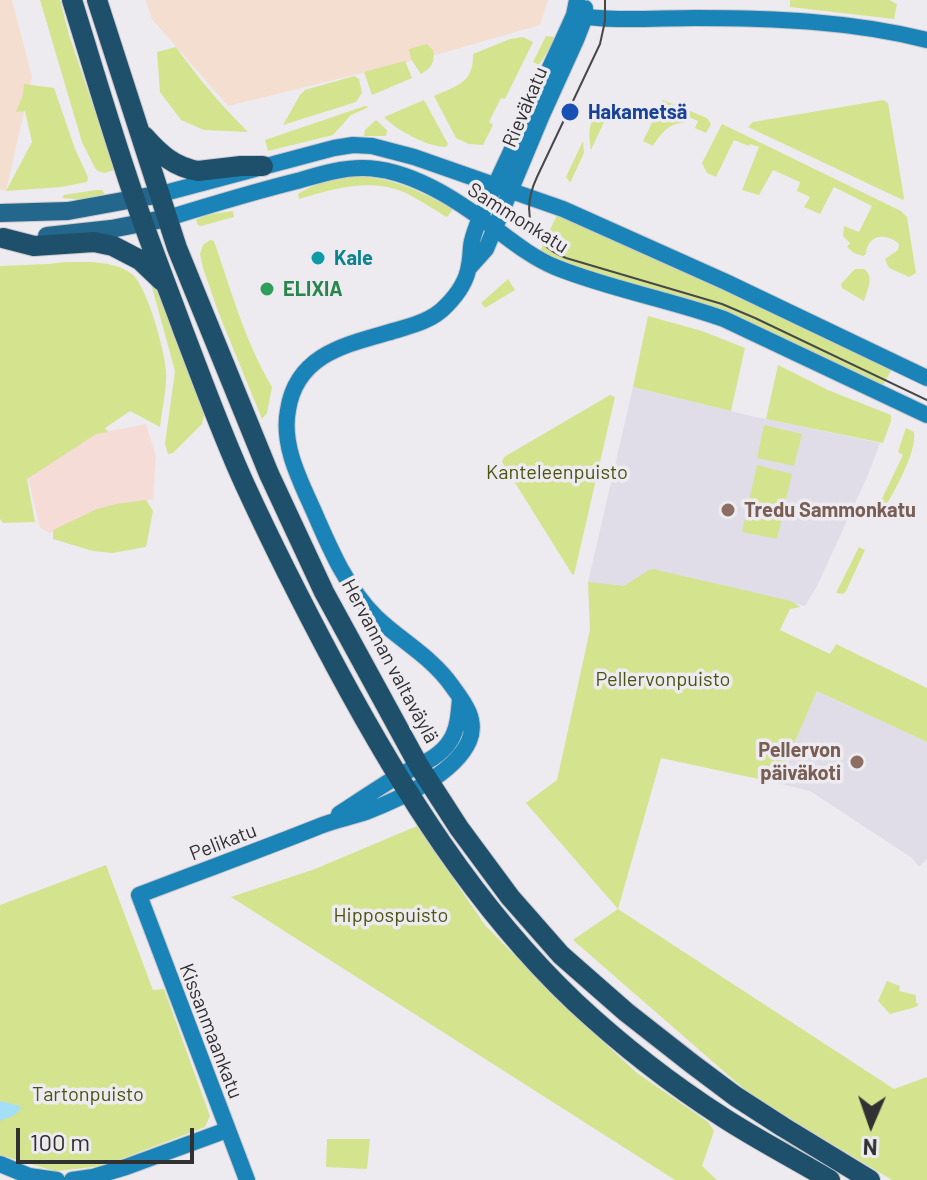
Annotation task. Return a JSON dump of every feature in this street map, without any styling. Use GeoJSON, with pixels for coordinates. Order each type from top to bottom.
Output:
{"type":"FeatureCollection","features":[{"type":"Feature","properties":{"kind":"highway"},"geometry":{"type":"LineString","coordinates":[[72,0],[143,223],[244,483],[308,615],[403,784],[440,841],[506,930],[573,1000],[659,1074],[725,1119],[830,1180]]}},
{"type":"Feature","properties":{"kind":"highway","name":"Hervannan valtaväylä"},"geometry":{"type":"LineString","coordinates":[[97,0],[177,248],[269,474],[324,592],[424,774],[459,828],[510,897],[561,955],[626,1012],[724,1088],[870,1180]]}},
{"type":"Feature","properties":{"kind":"highway"},"geometry":{"type":"LineString","coordinates":[[141,132],[169,161],[191,170],[263,166]]}},
{"type":"Feature","properties":{"kind":"highway"},"geometry":{"type":"LineString","coordinates":[[1,238],[34,246],[94,242],[113,246],[140,260],[166,284]]}},
{"type":"Feature","properties":{"kind":"main road"},"geometry":{"type":"LineString","coordinates":[[580,8],[622,20],[759,18],[854,26],[927,40]]}},
{"type":"Feature","properties":{"kind":"main road","name":"Rieväkatu"},"geometry":{"type":"LineString","coordinates":[[487,223],[494,184],[580,8]]}},
{"type":"Feature","properties":{"kind":"main road","name":"Rieväkatu"},"geometry":{"type":"LineString","coordinates":[[487,223],[511,190],[580,8]]}},
{"type":"Feature","properties":{"kind":"main road","name":"Sammonkatu"},"geometry":{"type":"LineString","coordinates":[[161,194],[334,148],[372,146],[494,184],[600,224],[927,378]]}},
{"type":"Feature","properties":{"kind":"main road","name":"Sammonkatu"},"geometry":{"type":"LineString","coordinates":[[168,218],[330,172],[364,168],[394,172],[453,200],[551,265],[724,319],[927,415]]}},
{"type":"Feature","properties":{"kind":"main road"},"geometry":{"type":"LineString","coordinates":[[0,213],[68,211],[161,194]]}},
{"type":"Feature","properties":{"kind":"main road"},"geometry":{"type":"LineString","coordinates":[[1,238],[47,236],[168,218]]}},
{"type":"Feature","properties":{"kind":"main road","name":"Pelikatu"},"geometry":{"type":"LineString","coordinates":[[139,895],[322,825],[424,774],[447,768],[468,743],[472,722],[469,711],[452,686],[432,661],[359,599],[346,580],[294,466],[287,432],[287,412],[293,390],[305,371],[323,355],[340,347],[410,327],[439,313],[462,286],[469,268],[486,249],[487,223]]}},
{"type":"Feature","properties":{"kind":"main road","name":"Kissanmaankatu"},"geometry":{"type":"LineString","coordinates":[[139,895],[247,1180]]}},
{"type":"Feature","properties":{"kind":"main road"},"geometry":{"type":"LineString","coordinates":[[72,1180],[126,1167],[227,1130]]}},
{"type":"Feature","properties":{"kind":"main road"},"geometry":{"type":"LineString","coordinates":[[0,1164],[29,1176],[57,1180]]}},
{"type":"Feature","properties":{"kind":"shaded area"},"geometry":{"type":"Polygon","coordinates":[[[0,0],[12,0],[32,77],[6,191],[0,190],[0,0]]]}},
{"type":"Feature","properties":{"kind":"shaded area"},"geometry":{"type":"Polygon","coordinates":[[[146,0],[548,0],[540,25],[435,55],[228,106],[152,19],[146,0]]]}},
{"type":"Feature","properties":{"kind":"shaded area","name":"Tredu Sammonkatu"},"geometry":{"type":"Polygon","coordinates":[[[633,387],[880,443],[817,586],[805,606],[791,603],[757,619],[588,582],[633,387]]]}},
{"type":"Feature","properties":{"kind":"shaded area"},"geometry":{"type":"Polygon","coordinates":[[[146,424],[156,456],[153,499],[108,509],[50,533],[40,528],[21,448],[146,424]]]}},
{"type":"Feature","properties":{"kind":"shaded area","name":"Pellervon päiväkoti"},"geometry":{"type":"Polygon","coordinates":[[[817,691],[927,742],[927,859],[919,867],[912,858],[810,791],[777,783],[817,691]]]}},
{"type":"Feature","properties":{"kind":"green space"},"geometry":{"type":"Polygon","coordinates":[[[40,0],[60,0],[115,170],[98,171],[82,142],[40,0]]]}},
{"type":"Feature","properties":{"kind":"green space"},"geometry":{"type":"Polygon","coordinates":[[[790,0],[889,0],[897,4],[894,19],[790,7],[790,0]]]}},
{"type":"Feature","properties":{"kind":"green space"},"geometry":{"type":"Polygon","coordinates":[[[546,36],[556,37],[539,65],[533,62],[546,36]]]}},
{"type":"Feature","properties":{"kind":"green space"},"geometry":{"type":"Polygon","coordinates":[[[523,37],[533,42],[505,99],[501,98],[489,122],[493,125],[483,145],[469,144],[456,138],[434,96],[467,77],[473,64],[473,54],[523,37]]]}},
{"type":"Feature","properties":{"kind":"green space"},"geometry":{"type":"Polygon","coordinates":[[[427,44],[433,50],[433,61],[421,74],[411,59],[409,49],[427,44]]]}},
{"type":"Feature","properties":{"kind":"green space"},"geometry":{"type":"Polygon","coordinates":[[[176,47],[210,91],[248,132],[204,130],[181,120],[160,92],[157,52],[176,47]]]}},
{"type":"Feature","properties":{"kind":"green space"},"geometry":{"type":"Polygon","coordinates":[[[405,61],[412,78],[372,95],[364,72],[405,61]]]}},
{"type":"Feature","properties":{"kind":"green space"},"geometry":{"type":"Polygon","coordinates":[[[354,76],[359,79],[362,93],[356,102],[283,125],[305,90],[354,76]]]}},
{"type":"Feature","properties":{"kind":"green space"},"geometry":{"type":"Polygon","coordinates":[[[24,84],[54,88],[88,177],[87,182],[6,191],[32,142],[25,111],[16,112],[24,84]]]}},
{"type":"Feature","properties":{"kind":"green space"},"geometry":{"type":"Polygon","coordinates":[[[424,100],[448,144],[446,147],[413,137],[384,117],[424,100]]]}},
{"type":"Feature","properties":{"kind":"green space"},"geometry":{"type":"Polygon","coordinates":[[[663,100],[707,118],[711,124],[706,133],[695,128],[698,121],[687,116],[684,123],[674,124],[666,130],[653,146],[643,141],[663,100]]]}},
{"type":"Feature","properties":{"kind":"green space"},"geometry":{"type":"Polygon","coordinates":[[[883,100],[888,103],[903,200],[748,127],[753,122],[883,100]]]}},
{"type":"Feature","properties":{"kind":"green space"},"geometry":{"type":"Polygon","coordinates":[[[612,105],[591,150],[592,123],[612,105]]]}},
{"type":"Feature","properties":{"kind":"green space"},"geometry":{"type":"Polygon","coordinates":[[[369,107],[351,115],[333,135],[268,151],[265,140],[369,107]]]}},
{"type":"Feature","properties":{"kind":"green space"},"geometry":{"type":"Polygon","coordinates":[[[376,120],[387,130],[386,136],[364,136],[365,130],[376,120]]]}},
{"type":"Feature","properties":{"kind":"green space"},"geometry":{"type":"Polygon","coordinates":[[[722,124],[901,211],[907,217],[916,273],[909,277],[889,268],[885,259],[898,250],[899,244],[894,240],[883,237],[873,239],[863,256],[847,247],[850,243],[843,236],[844,226],[859,232],[872,206],[834,187],[820,214],[804,207],[810,197],[797,191],[800,182],[773,170],[759,195],[742,190],[759,147],[734,140],[716,177],[707,173],[702,163],[722,124]]]}},
{"type":"Feature","properties":{"kind":"green space"},"geometry":{"type":"Polygon","coordinates":[[[583,141],[584,153],[570,183],[566,177],[583,141]]]}},
{"type":"Feature","properties":{"kind":"green space"},"geometry":{"type":"Polygon","coordinates":[[[356,176],[394,182],[453,209],[446,217],[408,194],[368,185],[340,188],[299,199],[298,194],[318,184],[356,176]]]}},
{"type":"Feature","properties":{"kind":"green space"},"geometry":{"type":"Polygon","coordinates":[[[102,190],[105,194],[85,200],[62,198],[64,195],[102,190]]]}},
{"type":"Feature","properties":{"kind":"green space"},"geometry":{"type":"Polygon","coordinates":[[[233,211],[234,217],[201,226],[196,220],[206,215],[233,211]]]}},
{"type":"Feature","properties":{"kind":"green space"},"geometry":{"type":"Polygon","coordinates":[[[557,215],[591,227],[893,367],[881,389],[734,319],[578,271],[540,251],[557,215]]]}},
{"type":"Feature","properties":{"kind":"green space"},"geometry":{"type":"Polygon","coordinates":[[[214,241],[246,334],[272,387],[267,413],[262,419],[203,268],[200,254],[203,245],[214,241]]]}},
{"type":"Feature","properties":{"kind":"green space"},"geometry":{"type":"Polygon","coordinates":[[[66,262],[117,266],[132,274],[144,291],[165,362],[166,385],[160,427],[130,411],[105,428],[108,432],[96,434],[27,479],[35,522],[3,523],[0,519],[0,266],[66,262]]]}},
{"type":"Feature","properties":{"kind":"green space"},"geometry":{"type":"Polygon","coordinates":[[[855,269],[864,269],[869,276],[864,301],[842,288],[841,284],[855,269]]]}},
{"type":"Feature","properties":{"kind":"green space"},"geometry":{"type":"Polygon","coordinates":[[[508,279],[515,290],[485,308],[481,303],[508,279]]]}},
{"type":"Feature","properties":{"kind":"green space"},"geometry":{"type":"Polygon","coordinates":[[[150,280],[157,289],[204,415],[202,424],[173,453],[168,454],[165,444],[175,371],[150,280]]]}},
{"type":"Feature","properties":{"kind":"green space"},"geometry":{"type":"Polygon","coordinates":[[[648,316],[702,331],[745,348],[731,411],[633,387],[648,316]]]}},
{"type":"Feature","properties":{"kind":"green space"},"geometry":{"type":"Polygon","coordinates":[[[778,365],[828,390],[891,415],[883,443],[766,419],[778,365]]]}},
{"type":"Feature","properties":{"kind":"green space","name":"Kanteleenpuisto"},"geometry":{"type":"Polygon","coordinates":[[[610,395],[615,397],[574,575],[502,462],[504,457],[610,395]]]}},
{"type":"Feature","properties":{"kind":"green space"},"geometry":{"type":"Polygon","coordinates":[[[764,425],[802,434],[794,466],[757,458],[764,425]]]}},
{"type":"Feature","properties":{"kind":"green space"},"geometry":{"type":"Polygon","coordinates":[[[906,428],[914,432],[912,451],[883,512],[877,509],[903,455],[898,452],[906,428]]]}},
{"type":"Feature","properties":{"kind":"green space"},"geometry":{"type":"Polygon","coordinates":[[[757,465],[792,474],[777,539],[742,532],[757,465]]]}},
{"type":"Feature","properties":{"kind":"green space"},"geometry":{"type":"Polygon","coordinates":[[[146,500],[153,511],[146,547],[112,553],[93,551],[53,539],[53,530],[97,509],[146,500]]]}},
{"type":"Feature","properties":{"kind":"green space"},"geometry":{"type":"Polygon","coordinates":[[[859,547],[865,550],[846,591],[836,593],[859,547]]]}},
{"type":"Feature","properties":{"kind":"green space","name":"Pellervonpuisto"},"geometry":{"type":"Polygon","coordinates":[[[653,569],[791,601],[800,607],[790,609],[780,630],[830,654],[836,644],[927,688],[927,742],[817,691],[777,783],[661,758],[618,909],[526,803],[557,780],[590,630],[588,582],[624,586],[653,569]]]}},
{"type":"Feature","properties":{"kind":"green space","name":"Hippospuisto"},"geometry":{"type":"Polygon","coordinates":[[[417,826],[485,925],[561,1003],[637,1073],[708,1122],[714,1131],[702,1166],[717,1180],[675,1180],[231,897],[315,869],[417,826]]]}},
{"type":"Feature","properties":{"kind":"green space","name":"Tartonpuisto"},"geometry":{"type":"Polygon","coordinates":[[[106,865],[153,990],[164,989],[210,1116],[205,1127],[103,1166],[55,1171],[0,1155],[0,905],[106,865]]]}},
{"type":"Feature","properties":{"kind":"green space"},"geometry":{"type":"Polygon","coordinates":[[[618,909],[894,1089],[927,1077],[927,1180],[892,1180],[751,1095],[573,940],[618,909]]]}},
{"type":"Feature","properties":{"kind":"green space"},"geometry":{"type":"Polygon","coordinates":[[[887,981],[900,986],[899,991],[916,995],[916,1003],[919,1004],[890,1014],[878,1001],[887,981]]]}},
{"type":"Feature","properties":{"kind":"green space"},"geometry":{"type":"Polygon","coordinates":[[[327,1139],[370,1139],[367,1169],[326,1167],[327,1139]]]}},
{"type":"Feature","properties":{"kind":"water"},"geometry":{"type":"Polygon","coordinates":[[[0,1101],[21,1108],[15,1115],[0,1121],[0,1101]]]}},
{"type":"Feature","properties":{"kind":"tram line"},"geometry":{"type":"LineString","coordinates":[[605,0],[600,44],[532,190],[529,214],[536,235],[553,252],[566,258],[722,304],[927,400]]}},
{"type":"Feature","properties":{"kind":"place","name":"Hakametsä"},"geometry":{"type":"Point","coordinates":[570,112]}},
{"type":"Feature","properties":{"kind":"place","name":"Kale"},"geometry":{"type":"Point","coordinates":[318,258]}},
{"type":"Feature","properties":{"kind":"place","name":"ELIXIA"},"geometry":{"type":"Point","coordinates":[267,289]}},
{"type":"Feature","properties":{"kind":"place","name":"Tredu Sammonkatu"},"geometry":{"type":"Point","coordinates":[728,510]}},
{"type":"Feature","properties":{"kind":"place","name":"Pellervon päiväkoti"},"geometry":{"type":"Point","coordinates":[857,762]}}]}
